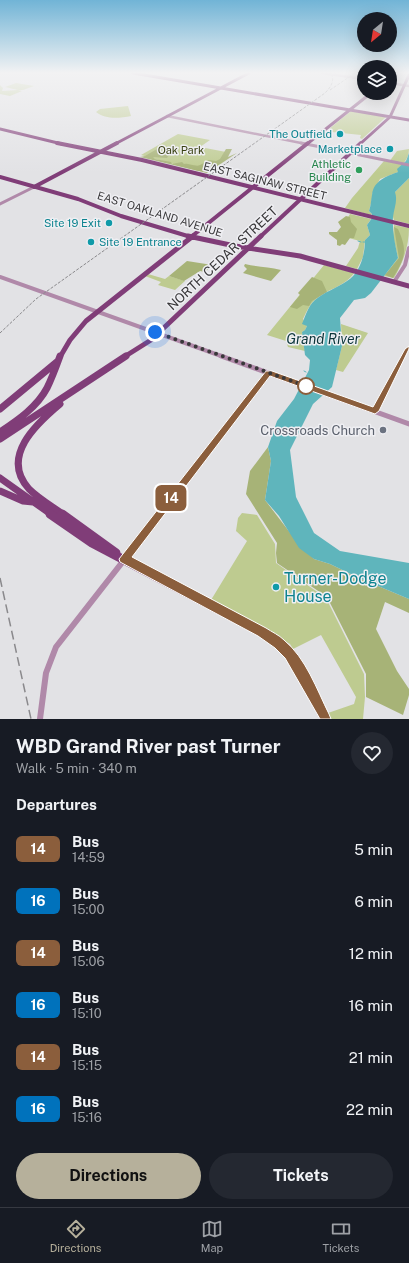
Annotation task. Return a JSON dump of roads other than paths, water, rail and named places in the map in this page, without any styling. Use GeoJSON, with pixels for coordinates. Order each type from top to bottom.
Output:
{"type":"FeatureCollection","features":[{"type":"Feature","properties":{"kind":"main road"},"geometry":{"type":"LineString","coordinates":[[34,187],[185,107]]}},
{"type":"Feature","properties":{"kind":"main road"},"geometry":{"type":"LineString","coordinates":[[330,107],[409,120]]}},
{"type":"Feature","properties":{"kind":"main road"},"geometry":{"type":"LineString","coordinates":[[0,432],[18,420],[34,405],[46,389],[59,360],[80,328],[354,107]]}},
{"type":"Feature","properties":{"kind":"main road"},"geometry":{"type":"LineString","coordinates":[[390,117],[395,107]]}},
{"type":"Feature","properties":{"kind":"main road","name":"NORTH CEDAR STREET"},"geometry":{"type":"LineString","coordinates":[[78,389],[138,350],[158,334],[390,117]]}},
{"type":"Feature","properties":{"kind":"main road","name":"EAST SAGINAW STREET"},"geometry":{"type":"LineString","coordinates":[[0,129],[99,152],[142,160],[409,226]]}},
{"type":"Feature","properties":{"kind":"main road","name":"EAST OAKLAND AVENUE"},"geometry":{"type":"LineString","coordinates":[[0,177],[78,199],[121,216],[191,237],[220,244],[300,256],[409,286]]}},
{"type":"Feature","properties":{"kind":"main road"},"geometry":{"type":"LineString","coordinates":[[0,409],[59,360]]}},
{"type":"Feature","properties":{"kind":"main road"},"geometry":{"type":"LineString","coordinates":[[0,438],[78,389]]}},
{"type":"Feature","properties":{"kind":"main road"},"geometry":{"type":"LineString","coordinates":[[78,389],[28,430],[19,444],[15,456],[18,473],[24,484],[122,558]]}},
{"type":"Feature","properties":{"kind":"main road"},"geometry":{"type":"LineString","coordinates":[[0,478],[77,533],[100,547],[274,639],[284,648],[298,667],[325,719]]}},
{"type":"Feature","properties":{"kind":"main road"},"geometry":{"type":"LineString","coordinates":[[0,491],[25,501],[49,506],[61,512]]}},
{"type":"Feature","properties":{"kind":"street"},"geometry":{"type":"LineString","coordinates":[[167,116],[409,165]]}},
{"type":"Feature","properties":{"kind":"street"},"geometry":{"type":"LineString","coordinates":[[0,204],[34,187]]}},
{"type":"Feature","properties":{"kind":"street"},"geometry":{"type":"LineString","coordinates":[[394,282],[405,265],[409,248]]}},
{"type":"Feature","properties":{"kind":"street"},"geometry":{"type":"LineString","coordinates":[[0,277],[409,424]]}},
{"type":"Feature","properties":{"kind":"street"},"geometry":{"type":"LineString","coordinates":[[40,719],[48,666],[52,655],[122,558],[269,373]]}},
{"type":"Feature","properties":{"kind":"water","name":"Grand River"},"geometry":{"type":"Polygon","coordinates":[[[409,153],[409,178],[395,192],[396,201],[393,227],[398,258],[371,293],[365,298],[354,300],[340,318],[342,346],[332,387],[313,404],[290,450],[296,497],[314,533],[340,551],[409,563],[409,599],[330,564],[314,559],[299,548],[279,516],[265,500],[271,461],[268,447],[277,421],[294,399],[309,370],[310,360],[305,355],[302,332],[307,326],[302,324],[310,305],[315,300],[352,278],[361,263],[365,240],[370,235],[367,225],[372,218],[372,214],[369,211],[373,190],[381,180],[398,172],[397,169],[406,161],[409,153]]]}},
{"type":"Feature","properties":{"kind":"railway"},"geometry":{"type":"LineString","coordinates":[[0,333],[36,299],[306,107]]}},
{"type":"Feature","properties":{"kind":"railway"},"geometry":{"type":"LineString","coordinates":[[0,578],[31,719]]}},
{"type":"Feature","properties":{"kind":"place","name":"The Outfield"},"geometry":{"type":"Point","coordinates":[340,134]}},
{"type":"Feature","properties":{"kind":"place","name":"Marketplace"},"geometry":{"type":"Point","coordinates":[390,149]}},
{"type":"Feature","properties":{"kind":"place","name":"Athletic Building"},"geometry":{"type":"Point","coordinates":[359,170]}},
{"type":"Feature","properties":{"kind":"place","name":"Site 19 Exit"},"geometry":{"type":"Point","coordinates":[109,223]}},
{"type":"Feature","properties":{"kind":"place","name":"Site 19 Entrance"},"geometry":{"type":"Point","coordinates":[91,242]}},
{"type":"Feature","properties":{"kind":"place","name":"Crossroads Church"},"geometry":{"type":"Point","coordinates":[383,430]}},
{"type":"Feature","properties":{"kind":"place","name":"Turner-Dodge House"},"geometry":{"type":"Point","coordinates":[276,587]}},
{"type":"Feature","properties":{"kind":"park label","name":"Oak Park"},"geometry":{"type":"Point","coordinates":[181,150]}}]}
